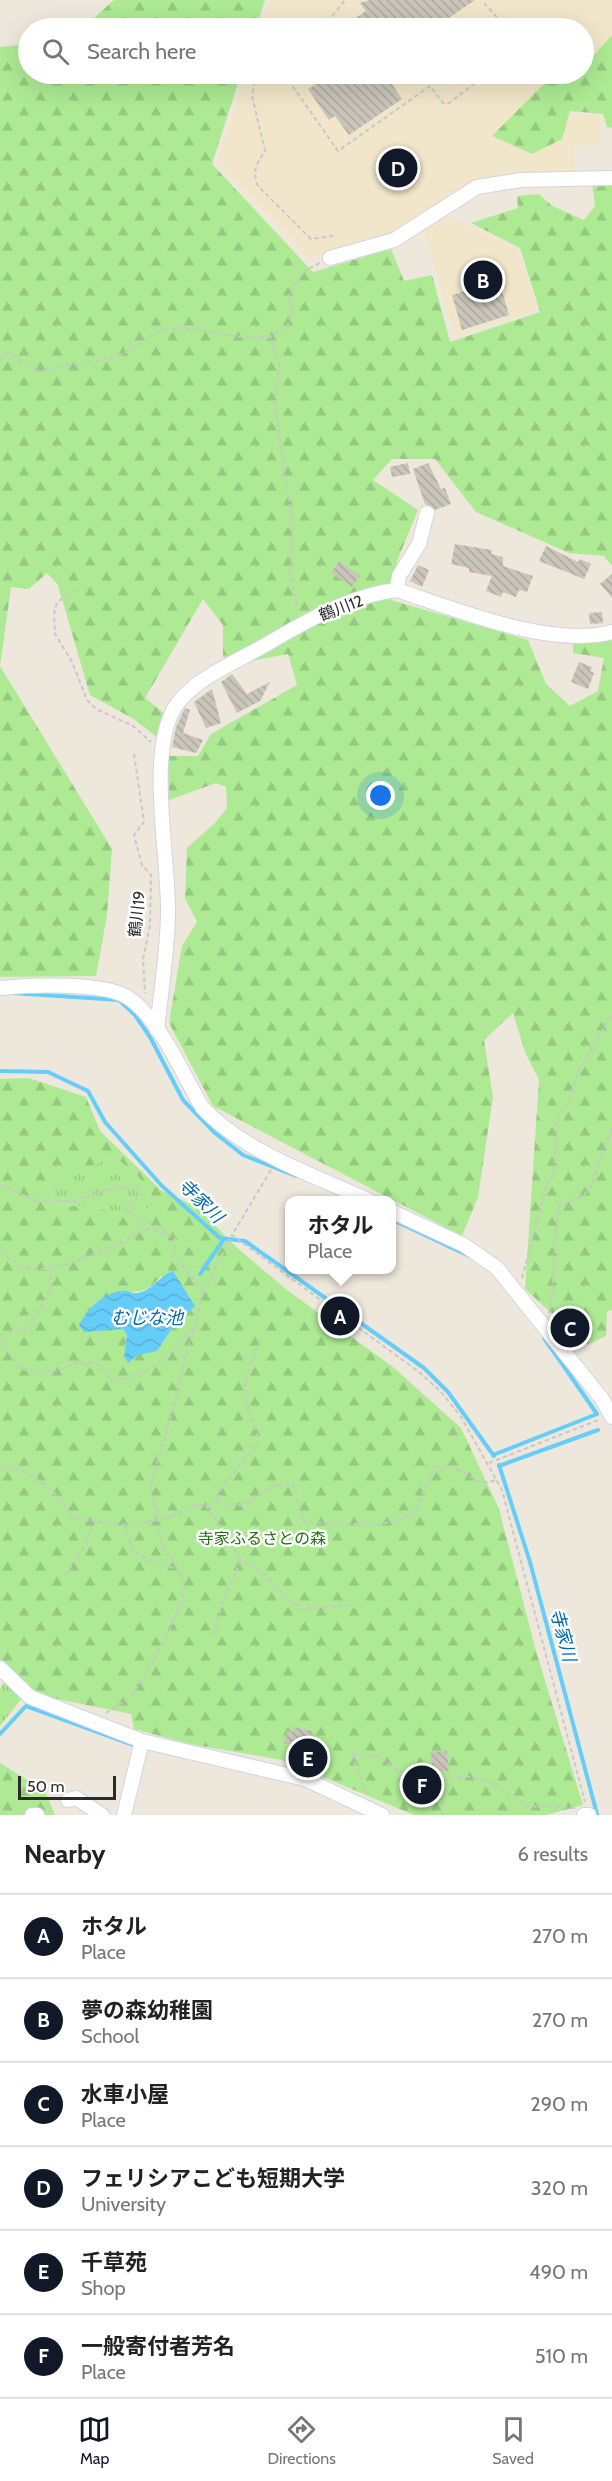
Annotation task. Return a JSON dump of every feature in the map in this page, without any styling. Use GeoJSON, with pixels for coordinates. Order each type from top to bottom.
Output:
{"type":"FeatureCollection","features":[{"type":"Feature","properties":{"kind":"street"},"geometry":{"type":"LineString","coordinates":[[330,258],[394,240],[477,187],[512,180],[612,178]]}},
{"type":"Feature","properties":{"kind":"street"},"geometry":{"type":"LineString","coordinates":[[428,513],[419,544],[399,576],[397,590],[498,623],[538,632],[572,635],[602,635],[612,632]]}},
{"type":"Feature","properties":{"kind":"street","name":"鶴川12"},"geometry":{"type":"LineString","coordinates":[[157,1030],[168,913],[162,766],[169,718],[176,706],[191,690],[304,622],[382,592],[397,590]]}},
{"type":"Feature","properties":{"kind":"street"},"geometry":{"type":"LineString","coordinates":[[0,988],[111,990],[129,998],[146,1014],[202,1107],[212,1118],[278,1159],[359,1196]]}},
{"type":"Feature","properties":{"kind":"street"},"geometry":{"type":"LineString","coordinates":[[396,1213],[464,1245],[497,1268],[607,1396],[611,1416]]}},
{"type":"Feature","properties":{"kind":"street"},"geometry":{"type":"LineString","coordinates":[[0,1668],[30,1697],[95,1723],[142,1741],[305,1779],[382,1815]]}},
{"type":"Feature","properties":{"kind":"street"},"geometry":{"type":"LineString","coordinates":[[124,1815],[142,1741]]}},
{"type":"Feature","properties":{"kind":"street"},"geometry":{"type":"LineString","coordinates":[[68,1800],[76,1798],[102,1815]]}},
{"type":"Feature","properties":{"kind":"street"},"geometry":{"type":"LineString","coordinates":[[32,1815],[37,1815]]}},
{"type":"Feature","properties":{"kind":"path"},"geometry":{"type":"LineString","coordinates":[[331,18],[345,0]]}},
{"type":"Feature","properties":{"kind":"path"},"geometry":{"type":"LineString","coordinates":[[484,3],[498,18]]}},
{"type":"Feature","properties":{"kind":"path"},"geometry":{"type":"LineString","coordinates":[[254,84],[252,96],[264,151],[256,165],[254,177],[258,186],[311,239],[333,236]]}},
{"type":"Feature","properties":{"kind":"path"},"geometry":{"type":"LineString","coordinates":[[291,84],[338,151],[430,86],[443,103],[449,104],[474,84]]}},
{"type":"Feature","properties":{"kind":"path"},"geometry":{"type":"LineString","coordinates":[[0,361],[9,354],[39,372],[65,364],[117,356],[167,329],[210,331],[254,339],[270,336],[287,328],[292,313],[289,293],[304,271],[330,258]]}},
{"type":"Feature","properties":{"kind":"path"},"geometry":{"type":"LineString","coordinates":[[270,336],[279,364],[275,407],[293,526],[290,574],[297,605]]}},
{"type":"Feature","properties":{"kind":"path"},"geometry":{"type":"LineString","coordinates":[[75,590],[57,602],[54,614],[55,634],[72,662],[87,700],[96,709],[144,733],[151,742],[162,766]]}},
{"type":"Feature","properties":{"kind":"path","name":"鶴川19"},"geometry":{"type":"LineString","coordinates":[[134,754],[144,822],[134,835],[142,865],[152,875],[153,892],[150,925],[143,959],[146,1014]]}},
{"type":"Feature","properties":{"kind":"path"},"geometry":{"type":"LineString","coordinates":[[519,1292],[547,1184],[554,1174],[557,1118],[567,1105],[578,1073],[612,1013]]}},
{"type":"Feature","properties":{"kind":"path"},"geometry":{"type":"LineString","coordinates":[[546,1327],[552,1298],[553,1241],[559,1206],[584,1195],[591,1186],[612,1128]]}},
{"type":"Feature","properties":{"kind":"path"},"geometry":{"type":"LineString","coordinates":[[95,1723],[104,1714],[130,1698],[169,1632],[184,1593],[185,1585],[178,1569],[162,1546],[150,1484],[180,1384],[203,1292],[232,1235],[278,1159]]}},
{"type":"Feature","properties":{"kind":"path"},"geometry":{"type":"LineString","coordinates":[[0,1185],[35,1200],[73,1201],[116,1187],[138,1190],[136,1200],[125,1210],[154,1224],[163,1233]]}},
{"type":"Feature","properties":{"kind":"path"},"geometry":{"type":"LineString","coordinates":[[0,1253],[26,1268],[51,1268],[125,1241],[147,1229],[175,1239],[174,1255],[203,1292]]}},
{"type":"Feature","properties":{"kind":"path"},"geometry":{"type":"LineString","coordinates":[[232,1235],[285,1274]]}},
{"type":"Feature","properties":{"kind":"path"},"geometry":{"type":"LineString","coordinates":[[51,1268],[53,1283],[46,1301],[26,1329],[2,1334],[3,1345],[21,1370],[38,1372],[61,1370],[77,1362],[97,1363],[112,1381],[135,1376],[152,1370],[178,1345],[195,1325],[198,1308]]}},
{"type":"Feature","properties":{"kind":"path"},"geometry":{"type":"LineString","coordinates":[[285,1274],[419,1372],[441,1392],[461,1417],[489,1463],[498,1480],[587,1815]]}},
{"type":"Feature","properties":{"kind":"path"},"geometry":{"type":"LineString","coordinates":[[216,1503],[222,1487],[260,1441],[244,1398],[246,1371],[261,1340]]}},
{"type":"Feature","properties":{"kind":"path"},"geometry":{"type":"LineString","coordinates":[[489,1463],[611,1416]]}},
{"type":"Feature","properties":{"kind":"path"},"geometry":{"type":"LineString","coordinates":[[0,1466],[21,1469],[67,1506],[72,1518],[125,1525],[171,1516],[192,1506],[216,1503],[243,1505],[271,1485],[293,1484],[304,1522],[379,1526],[412,1515],[436,1467],[452,1466],[482,1483],[498,1480]]}},
{"type":"Feature","properties":{"kind":"path"},"geometry":{"type":"LineString","coordinates":[[206,1505],[241,1560],[268,1577],[288,1599],[303,1609],[350,1605]]}},
{"type":"Feature","properties":{"kind":"path"},"geometry":{"type":"LineString","coordinates":[[65,1576],[85,1546],[92,1522]]}},
{"type":"Feature","properties":{"kind":"path"},"geometry":{"type":"LineString","coordinates":[[125,1525],[132,1549],[146,1559],[178,1569]]}},
{"type":"Feature","properties":{"kind":"path"},"geometry":{"type":"LineString","coordinates":[[214,1635],[223,1601],[241,1560]]}},
{"type":"Feature","properties":{"kind":"path"},"geometry":{"type":"LineString","coordinates":[[366,1807],[367,1794],[351,1753],[378,1757],[398,1770],[427,1780],[441,1781],[467,1776],[489,1782],[526,1806],[573,1808],[587,1815]]}},
{"type":"Feature","properties":{"kind":"path"},"geometry":{"type":"LineString","coordinates":[[441,1781],[443,1815]]}},
{"type":"Feature","properties":{"kind":"shaded area"},"geometry":{"type":"Polygon","coordinates":[[[271,0],[612,0],[612,66],[594,67],[594,18],[265,18],[271,0]]]}},
{"type":"Feature","properties":{"kind":"shaded area"},"geometry":{"type":"Polygon","coordinates":[[[244,84],[562,84],[568,115],[601,116],[602,145],[574,145],[575,173],[501,176],[472,182],[393,232],[310,258],[217,162],[244,84]]]}},
{"type":"Feature","properties":{"kind":"shaded area"},"geometry":{"type":"Polygon","coordinates":[[[443,214],[518,249],[538,310],[455,336],[423,227],[443,214]]]}},
{"type":"Feature","properties":{"kind":"green space"},"geometry":{"type":"Polygon","coordinates":[[[114,0],[265,0],[259,18],[94,18],[114,0]]]}},
{"type":"Feature","properties":{"kind":"green space"},"geometry":{"type":"Polygon","coordinates":[[[612,35],[612,128],[607,127],[603,114],[570,111],[562,139],[532,154],[492,136],[544,84],[594,84],[594,55],[612,35]]]}},
{"type":"Feature","properties":{"kind":"green space"},"geometry":{"type":"Polygon","coordinates":[[[18,45],[18,84],[238,84],[212,164],[313,272],[391,249],[404,281],[432,275],[450,342],[540,312],[520,248],[471,223],[518,208],[517,196],[539,194],[552,206],[584,220],[595,206],[592,182],[612,182],[612,566],[604,556],[569,553],[476,512],[435,459],[392,459],[373,480],[418,510],[397,561],[391,600],[528,640],[546,684],[570,706],[598,691],[604,658],[573,653],[573,642],[612,638],[612,1310],[607,1311],[606,1336],[589,1344],[579,1342],[584,1327],[577,1313],[556,1317],[525,1289],[539,1080],[525,1052],[513,1013],[484,1040],[493,1097],[478,1197],[462,1236],[396,1202],[396,1196],[385,1196],[213,1106],[169,1023],[182,946],[197,922],[185,898],[187,848],[215,823],[227,808],[226,787],[216,783],[169,800],[168,756],[198,756],[211,734],[297,685],[288,654],[240,663],[223,657],[223,625],[203,599],[145,698],[164,713],[158,738],[134,719],[90,695],[58,585],[47,573],[29,589],[11,587],[0,666],[0,47],[18,45]]]}},
{"type":"Feature","properties":{"kind":"green space"},"geometry":{"type":"Polygon","coordinates":[[[0,666],[112,849],[107,915],[96,976],[0,977],[0,666]]]}},
{"type":"Feature","properties":{"kind":"green space","name":"寺家ふるさとの森"},"geometry":{"type":"Polygon","coordinates":[[[29,1078],[86,1097],[100,1131],[162,1191],[197,1207],[236,1247],[287,1290],[393,1367],[461,1428],[499,1509],[536,1651],[583,1805],[546,1815],[414,1815],[282,1760],[190,1744],[134,1729],[131,1714],[37,1695],[0,1671],[0,1079],[29,1078]],[[114,1156],[77,1172],[62,1169],[49,1186],[54,1204],[102,1209],[134,1220],[154,1203],[138,1176],[114,1156]],[[161,1276],[153,1285],[144,1290],[122,1291],[113,1329],[123,1329],[127,1335],[124,1356],[157,1350],[171,1330],[195,1306],[161,1276]]]}},
{"type":"Feature","properties":{"kind":"green space"},"geometry":{"type":"Polygon","coordinates":[[[114,1156],[138,1176],[154,1203],[134,1220],[102,1209],[54,1204],[49,1186],[62,1169],[77,1172],[114,1156]]]}},
{"type":"Feature","properties":{"kind":"green space"},"geometry":{"type":"Polygon","coordinates":[[[4,1681],[22,1698],[0,1726],[0,1689],[4,1681]]]}},
{"type":"Feature","properties":{"kind":"green space"},"geometry":{"type":"Polygon","coordinates":[[[0,1763],[45,1791],[55,1815],[0,1815],[0,1763]]]}},
{"type":"Feature","properties":{"kind":"water","name":"むじな池"},"geometry":{"type":"Polygon","coordinates":[[[173,1271],[195,1306],[171,1330],[157,1351],[138,1355],[128,1363],[124,1356],[127,1335],[123,1329],[84,1332],[79,1325],[92,1307],[109,1294],[125,1291],[142,1292],[173,1271]]]}},
{"type":"Feature","properties":{"kind":"building"},"geometry":{"type":"Polygon","coordinates":[[[370,0],[475,0],[449,18],[356,18],[366,11],[360,3],[370,0]]]}},
{"type":"Feature","properties":{"kind":"building"},"geometry":{"type":"Polygon","coordinates":[[[316,84],[392,84],[402,99],[349,135],[335,116],[329,120],[308,89],[316,84]]]}},
{"type":"Feature","properties":{"kind":"building"},"geometry":{"type":"Polygon","coordinates":[[[499,281],[509,315],[462,330],[452,295],[499,281]]]}},
{"type":"Feature","properties":{"kind":"building"},"geometry":{"type":"Polygon","coordinates":[[[408,463],[410,474],[392,477],[390,467],[408,463]]]}},
{"type":"Feature","properties":{"kind":"building"},"geometry":{"type":"Polygon","coordinates":[[[428,463],[441,489],[445,488],[451,504],[435,510],[425,504],[413,469],[428,463]]]}},
{"type":"Feature","properties":{"kind":"building"},"geometry":{"type":"Polygon","coordinates":[[[455,544],[492,550],[491,554],[503,557],[503,566],[533,576],[527,592],[519,590],[516,597],[503,592],[501,597],[486,591],[492,576],[469,572],[469,568],[451,564],[455,544]]]}},
{"type":"Feature","properties":{"kind":"building"},"geometry":{"type":"Polygon","coordinates":[[[546,546],[578,562],[580,559],[591,564],[584,579],[539,561],[546,546]]]}},
{"type":"Feature","properties":{"kind":"building"},"geometry":{"type":"Polygon","coordinates":[[[339,561],[360,576],[352,587],[331,573],[339,561]]]}},
{"type":"Feature","properties":{"kind":"building"},"geometry":{"type":"Polygon","coordinates":[[[418,565],[429,570],[422,587],[410,581],[418,565]]]}},
{"type":"Feature","properties":{"kind":"building"},"geometry":{"type":"Polygon","coordinates":[[[612,574],[612,598],[600,584],[612,574]]]}},
{"type":"Feature","properties":{"kind":"building"},"geometry":{"type":"Polygon","coordinates":[[[602,612],[603,623],[590,624],[589,613],[602,612]]]}},
{"type":"Feature","properties":{"kind":"building"},"geometry":{"type":"Polygon","coordinates":[[[579,662],[592,667],[590,671],[594,673],[588,689],[571,682],[579,662]]]}},
{"type":"Feature","properties":{"kind":"building"},"geometry":{"type":"Polygon","coordinates":[[[232,674],[247,694],[270,682],[260,701],[237,713],[221,682],[232,674]]]}},
{"type":"Feature","properties":{"kind":"building"},"geometry":{"type":"Polygon","coordinates":[[[212,689],[221,723],[206,728],[194,702],[212,689]]]}},
{"type":"Feature","properties":{"kind":"building"},"geometry":{"type":"Polygon","coordinates":[[[185,708],[190,710],[183,733],[203,740],[196,753],[172,747],[176,727],[185,708]]]}},
{"type":"Feature","properties":{"kind":"building"},"geometry":{"type":"Polygon","coordinates":[[[293,1727],[312,1731],[311,1736],[318,1738],[316,1749],[284,1743],[287,1731],[292,1732],[293,1727]]]}},
{"type":"Feature","properties":{"kind":"building"},"geometry":{"type":"Polygon","coordinates":[[[447,1751],[449,1771],[432,1771],[431,1752],[447,1751]]]}},
{"type":"Feature","properties":{"kind":"waterway"},"geometry":{"type":"LineString","coordinates":[[13,993],[119,1000],[135,1015],[150,1037],[183,1100],[215,1133],[243,1155],[296,1176]]}},
{"type":"Feature","properties":{"kind":"waterway","name":"寺家川"},"geometry":{"type":"LineString","coordinates":[[0,1071],[48,1072],[88,1091],[105,1122],[162,1186],[220,1238],[245,1241],[285,1269]]}},
{"type":"Feature","properties":{"kind":"waterway"},"geometry":{"type":"LineString","coordinates":[[396,1221],[469,1256]]}},
{"type":"Feature","properties":{"kind":"waterway"},"geometry":{"type":"LineString","coordinates":[[200,1274],[224,1239]]}},
{"type":"Feature","properties":{"kind":"waterway","name":"寺家川"},"geometry":{"type":"LineString","coordinates":[[292,1274],[424,1368],[448,1392],[494,1456]]}},
{"type":"Feature","properties":{"kind":"waterway"},"geometry":{"type":"LineString","coordinates":[[493,1455],[597,1414],[544,1338]]}},
{"type":"Feature","properties":{"kind":"waterway"},"geometry":{"type":"LineString","coordinates":[[499,1466],[598,1430]]}},
{"type":"Feature","properties":{"kind":"waterway","name":"寺家川"},"geometry":{"type":"LineString","coordinates":[[499,1465],[530,1562],[597,1814]]}},
{"type":"Feature","properties":{"kind":"waterway"},"geometry":{"type":"LineString","coordinates":[[0,1734],[26,1706],[139,1747]]}},
{"type":"Feature","properties":{"kind":"place","name":"フェリシアこども短期大学"},"geometry":{"type":"Point","coordinates":[398,168]}},
{"type":"Feature","properties":{"kind":"place","name":"夢の森幼稚園"},"geometry":{"type":"Point","coordinates":[483,280]}},
{"type":"Feature","properties":{"kind":"place","name":"ホタル"},"geometry":{"type":"Point","coordinates":[340,1316]}},
{"type":"Feature","properties":{"kind":"place","name":"水車小屋"},"geometry":{"type":"Point","coordinates":[570,1328]}},
{"type":"Feature","properties":{"kind":"place","name":"千草苑"},"geometry":{"type":"Point","coordinates":[308,1758]}},
{"type":"Feature","properties":{"kind":"place","name":"一般寄付者芳名"},"geometry":{"type":"Point","coordinates":[422,1785]}}]}
